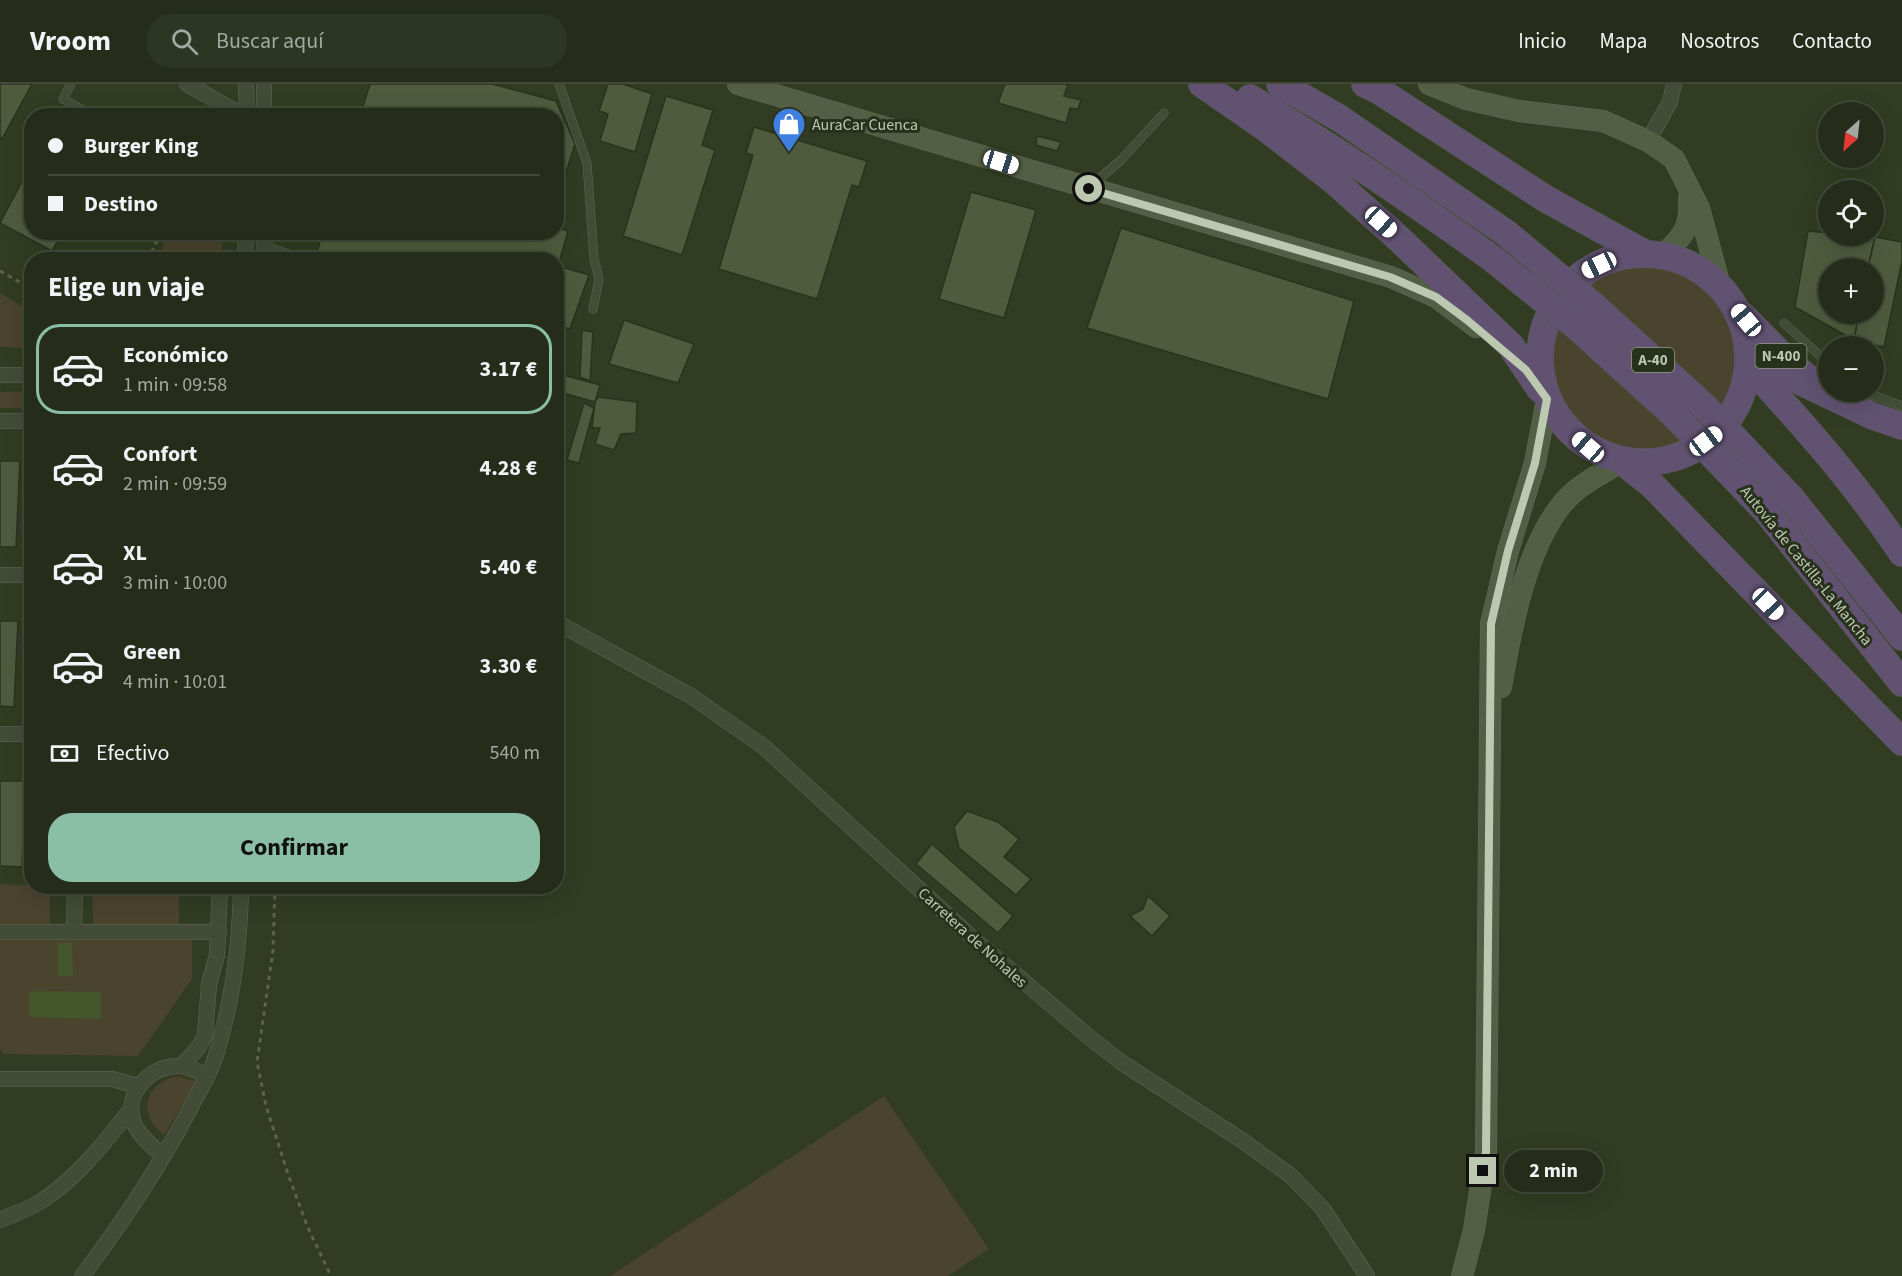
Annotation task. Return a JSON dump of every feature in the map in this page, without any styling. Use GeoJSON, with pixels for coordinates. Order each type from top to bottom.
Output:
{"type":"FeatureCollection","features":[{"type":"Feature","properties":{"kind":"highway"},"geometry":{"type":"LineString","coordinates":[[1202,84],[1267,129],[1341,187],[1479,314],[1511,346],[1563,426],[1588,447],[1622,461],[1652,485],[1902,742]]}},
{"type":"Feature","properties":{"kind":"highway","name":"Autovía de Castilla-La Mancha"},"geometry":{"type":"LineString","coordinates":[[1226,84],[1309,133],[1404,194],[1493,259],[1577,327],[1674,415],[1767,512],[1902,682]]}},
{"type":"Feature","properties":{"kind":"highway","name":"Autovía de Castilla-La Mancha"},"geometry":{"type":"LineString","coordinates":[[1280,84],[1339,117],[1506,233],[1594,306],[1704,406],[1791,498],[1902,637]]}},
{"type":"Feature","properties":{"kind":"highway"},"geometry":{"type":"LineString","coordinates":[[1365,84],[1378,90],[1546,199],[1655,254],[1694,266],[1719,286],[1735,307],[1746,336],[1749,366],[1740,401],[1720,430],[1692,452],[1658,463],[1622,461]]}},
{"type":"Feature","properties":{"kind":"highway"},"geometry":{"type":"LineString","coordinates":[[1547,399],[1540,377],[1539,354],[1545,322],[1561,294],[1584,272],[1604,262],[1614,258],[1655,254]]}},
{"type":"Feature","properties":{"kind":"highway","name":"N-400"},"geometry":{"type":"LineString","coordinates":[[1735,307],[1788,362],[1818,383]]}},
{"type":"Feature","properties":{"kind":"highway"},"geometry":{"type":"LineString","coordinates":[[1749,366],[1812,434],[1869,503],[1902,553]]}},
{"type":"Feature","properties":{"kind":"highway","name":"N-400"},"geometry":{"type":"LineString","coordinates":[[1749,366],[1787,375],[1818,388]]}},
{"type":"Feature","properties":{"kind":"highway","name":"N-400"},"geometry":{"type":"LineString","coordinates":[[1848,402],[1873,416],[1902,426]]}},
{"type":"Feature","properties":{"kind":"street"},"geometry":{"type":"LineString","coordinates":[[188,84],[231,108]]}},
{"type":"Feature","properties":{"kind":"street"},"geometry":{"type":"LineString","coordinates":[[245,108],[246,84]]}},
{"type":"Feature","properties":{"kind":"street"},"geometry":{"type":"LineString","coordinates":[[264,84],[264,108]]}},
{"type":"Feature","properties":{"kind":"street"},"geometry":{"type":"LineString","coordinates":[[738,84],[1390,277],[1436,297],[1526,370]]}},
{"type":"Feature","properties":{"kind":"street"},"geometry":{"type":"LineString","coordinates":[[1429,84],[1466,99],[1519,111],[1603,121],[1648,141],[1674,159],[1699,208],[1719,286]]}},
{"type":"Feature","properties":{"kind":"street"},"geometry":{"type":"LineString","coordinates":[[1648,141],[1670,102],[1674,84]]}},
{"type":"Feature","properties":{"kind":"street"},"geometry":{"type":"LineString","coordinates":[[1655,254],[1682,237],[1690,220],[1689,188]]}},
{"type":"Feature","properties":{"kind":"street"},"geometry":{"type":"LineString","coordinates":[[0,375],[24,375]]}},
{"type":"Feature","properties":{"kind":"street"},"geometry":{"type":"LineString","coordinates":[[1462,1276],[1474,1230],[1486,1152],[1491,624],[1508,551],[1535,463],[1547,399]]}},
{"type":"Feature","properties":{"kind":"street"},"geometry":{"type":"LineString","coordinates":[[0,421],[24,421]]}},
{"type":"Feature","properties":{"kind":"street"},"geometry":{"type":"LineString","coordinates":[[1491,741],[1514,610],[1549,519],[1575,490],[1622,461]]}},
{"type":"Feature","properties":{"kind":"street"},"geometry":{"type":"LineString","coordinates":[[0,575],[24,575]]}},
{"type":"Feature","properties":{"kind":"street","name":"Carretera de Nohales"},"geometry":{"type":"LineString","coordinates":[[564,626],[691,696],[764,747],[967,933],[1089,1038],[1121,1062],[1243,1141],[1292,1176],[1323,1209],[1367,1276]]}},
{"type":"Feature","properties":{"kind":"street"},"geometry":{"type":"LineString","coordinates":[[0,734],[24,734]]}},
{"type":"Feature","properties":{"kind":"street"},"geometry":{"type":"LineString","coordinates":[[74,932],[75,894]]}},
{"type":"Feature","properties":{"kind":"street"},"geometry":{"type":"LineString","coordinates":[[0,1220],[41,1202],[60,1187],[93,1155],[131,1109],[138,1086],[155,1072],[181,1066],[192,1056],[205,1035],[209,984],[217,956],[220,894]]}},
{"type":"Feature","properties":{"kind":"street"},"geometry":{"type":"LineString","coordinates":[[82,1276],[116,1232],[163,1156],[215,1060],[230,1000],[240,934],[241,894]]}},
{"type":"Feature","properties":{"kind":"street"},"geometry":{"type":"LineString","coordinates":[[0,932],[219,932]]}},
{"type":"Feature","properties":{"kind":"street"},"geometry":{"type":"LineString","coordinates":[[181,1066],[207,1075]]}},
{"type":"Feature","properties":{"kind":"street"},"geometry":{"type":"LineString","coordinates":[[0,1079],[112,1079],[138,1086]]}},
{"type":"Feature","properties":{"kind":"street"},"geometry":{"type":"LineString","coordinates":[[131,1109],[137,1130],[163,1156]]}},
{"type":"Feature","properties":{"kind":"lane"},"geometry":{"type":"LineString","coordinates":[[71,84],[63,99],[79,108]]}},
{"type":"Feature","properties":{"kind":"lane"},"geometry":{"type":"LineString","coordinates":[[559,84],[587,163],[594,260],[599,279],[593,309]]}},
{"type":"Feature","properties":{"kind":"lane"},"geometry":{"type":"LineString","coordinates":[[1089,189],[1121,160],[1164,114]]}},
{"type":"Feature","properties":{"kind":"lane"},"geometry":{"type":"LineString","coordinates":[[265,246],[283,252]]}},
{"type":"Feature","properties":{"kind":"lane"},"geometry":{"type":"LineString","coordinates":[[1784,323],[1818,354]]}},
{"type":"Feature","properties":{"kind":"lane"},"geometry":{"type":"LineString","coordinates":[[1884,399],[1902,406]]}},
{"type":"Feature","properties":{"kind":"path"},"geometry":{"type":"LineString","coordinates":[[0,271],[24,284]]}},
{"type":"Feature","properties":{"kind":"path"},"geometry":{"type":"LineString","coordinates":[[275,894],[273,950],[257,1062],[266,1106],[289,1177],[308,1228],[331,1276]]}},
{"type":"Feature","properties":{"kind":"shaded area"},"geometry":{"type":"Polygon","coordinates":[[[165,240],[222,240],[222,252],[162,252],[165,240]]]}},
{"type":"Feature","properties":{"kind":"shaded area"},"geometry":{"type":"Polygon","coordinates":[[[1643,266],[1661,267],[1678,273],[1694,281],[1708,293],[1720,307],[1728,323],[1734,340],[1734,376],[1728,393],[1720,409],[1708,423],[1694,435],[1678,443],[1661,449],[1643,450],[1625,449],[1608,443],[1592,435],[1578,423],[1566,409],[1558,393],[1552,376],[1551,358],[1552,340],[1558,323],[1566,307],[1578,293],[1592,281],[1608,273],[1625,267],[1643,266]]]}},
{"type":"Feature","properties":{"kind":"shaded area"},"geometry":{"type":"Polygon","coordinates":[[[0,293],[24,307],[24,348],[0,347],[0,293]]]}},
{"type":"Feature","properties":{"kind":"shaded area"},"geometry":{"type":"Polygon","coordinates":[[[24,391],[24,408],[0,408],[0,392],[24,391]]]}},
{"type":"Feature","properties":{"kind":"shaded area"},"geometry":{"type":"Polygon","coordinates":[[[0,884],[24,885],[24,894],[50,894],[50,925],[0,925],[0,884]]]}},
{"type":"Feature","properties":{"kind":"shaded area"},"geometry":{"type":"Polygon","coordinates":[[[92,894],[179,894],[179,924],[93,925],[92,894]]]}},
{"type":"Feature","properties":{"kind":"shaded area"},"geometry":{"type":"Polygon","coordinates":[[[0,935],[192,935],[192,979],[138,1056],[3,1054],[0,1049],[0,935]]]}},
{"type":"Feature","properties":{"kind":"shaded area"},"geometry":{"type":"Polygon","coordinates":[[[58,943],[72,943],[73,976],[58,976],[58,943]]]}},
{"type":"Feature","properties":{"kind":"shaded area"},"geometry":{"type":"Polygon","coordinates":[[[29,991],[101,992],[101,1019],[29,1017],[29,991]]]}},
{"type":"Feature","properties":{"kind":"shaded area"},"geometry":{"type":"Polygon","coordinates":[[[176,1076],[197,1081],[164,1135],[155,1127],[150,1118],[147,1109],[148,1101],[157,1086],[176,1076]]]}},
{"type":"Feature","properties":{"kind":"shaded area"},"geometry":{"type":"Polygon","coordinates":[[[884,1096],[989,1249],[948,1276],[610,1276],[884,1096]]]}},
{"type":"Feature","properties":{"kind":"building"},"geometry":{"type":"Polygon","coordinates":[[[0,84],[32,84],[2,139],[0,138],[0,84]]]}},
{"type":"Feature","properties":{"kind":"building"},"geometry":{"type":"Polygon","coordinates":[[[370,84],[492,84],[556,101],[559,108],[362,108],[370,84]]]}},
{"type":"Feature","properties":{"kind":"building"},"geometry":{"type":"Polygon","coordinates":[[[608,84],[623,84],[652,94],[635,152],[600,141],[608,114],[599,111],[608,84]]]}},
{"type":"Feature","properties":{"kind":"building"},"geometry":{"type":"Polygon","coordinates":[[[1005,84],[1068,84],[1064,96],[1081,100],[1078,109],[1070,108],[1066,123],[998,103],[1005,84]]]}},
{"type":"Feature","properties":{"kind":"building"},"geometry":{"type":"Polygon","coordinates":[[[666,96],[713,110],[702,145],[715,150],[682,255],[623,236],[666,96]]]}},
{"type":"Feature","properties":{"kind":"building"},"geometry":{"type":"Polygon","coordinates":[[[564,119],[575,144],[564,179],[564,119]]]}},
{"type":"Feature","properties":{"kind":"building"},"geometry":{"type":"Polygon","coordinates":[[[754,127],[867,161],[859,187],[852,185],[817,299],[719,269],[753,155],[746,153],[754,127]]]}},
{"type":"Feature","properties":{"kind":"building"},"geometry":{"type":"Polygon","coordinates":[[[1037,136],[1061,142],[1057,151],[1036,145],[1037,136]]]}},
{"type":"Feature","properties":{"kind":"building"},"geometry":{"type":"Polygon","coordinates":[[[24,178],[24,236],[0,223],[24,178]]]}},
{"type":"Feature","properties":{"kind":"building"},"geometry":{"type":"Polygon","coordinates":[[[971,192],[1036,210],[1004,318],[939,299],[971,192]]]}},
{"type":"Feature","properties":{"kind":"building"},"geometry":{"type":"Polygon","coordinates":[[[1121,228],[1354,301],[1328,399],[1087,328],[1121,228]]]}},
{"type":"Feature","properties":{"kind":"building"},"geometry":{"type":"Polygon","coordinates":[[[564,230],[568,231],[562,252],[317,252],[321,240],[564,240],[564,230]]]}},
{"type":"Feature","properties":{"kind":"building"},"geometry":{"type":"Polygon","coordinates":[[[1808,231],[1818,232],[1818,246],[1873,246],[1870,258],[1818,258],[1818,320],[1795,307],[1808,231]]]}},
{"type":"Feature","properties":{"kind":"building"},"geometry":{"type":"Polygon","coordinates":[[[1884,239],[1902,242],[1902,261],[1884,347],[1884,336],[1855,336],[1857,324],[1884,324],[1884,258],[1870,258],[1873,246],[1884,246],[1884,239]]]}},
{"type":"Feature","properties":{"kind":"building"},"geometry":{"type":"Polygon","coordinates":[[[32,240],[58,240],[52,251],[32,240]]]}},
{"type":"Feature","properties":{"kind":"building"},"geometry":{"type":"Polygon","coordinates":[[[564,268],[589,275],[570,329],[564,327],[564,268]]]}},
{"type":"Feature","properties":{"kind":"building"},"geometry":{"type":"Polygon","coordinates":[[[624,320],[694,344],[678,383],[609,364],[624,320]]]}},
{"type":"Feature","properties":{"kind":"building"},"geometry":{"type":"Polygon","coordinates":[[[1825,324],[1857,324],[1855,336],[1847,336],[1825,324]]]}},
{"type":"Feature","properties":{"kind":"building"},"geometry":{"type":"Polygon","coordinates":[[[582,330],[593,332],[590,381],[580,377],[582,330]]]}},
{"type":"Feature","properties":{"kind":"building"},"geometry":{"type":"Polygon","coordinates":[[[564,375],[600,385],[595,402],[564,393],[564,375]]]}},
{"type":"Feature","properties":{"kind":"building"},"geometry":{"type":"Polygon","coordinates":[[[598,397],[637,402],[636,433],[621,434],[614,450],[595,444],[600,428],[592,428],[595,402],[598,397]]]}},
{"type":"Feature","properties":{"kind":"building"},"geometry":{"type":"Polygon","coordinates":[[[584,403],[594,408],[579,463],[567,460],[584,403]]]}},
{"type":"Feature","properties":{"kind":"building"},"geometry":{"type":"Polygon","coordinates":[[[0,461],[20,461],[16,547],[0,547],[0,461]]]}},
{"type":"Feature","properties":{"kind":"building"},"geometry":{"type":"Polygon","coordinates":[[[0,621],[18,621],[14,707],[0,706],[0,621]]]}},
{"type":"Feature","properties":{"kind":"building"},"geometry":{"type":"Polygon","coordinates":[[[0,781],[24,781],[22,867],[0,866],[0,781]]]}},
{"type":"Feature","properties":{"kind":"building"},"geometry":{"type":"Polygon","coordinates":[[[967,811],[998,822],[1019,839],[1004,857],[1031,879],[1016,895],[959,848],[954,827],[967,811]]]}},
{"type":"Feature","properties":{"kind":"building"},"geometry":{"type":"Polygon","coordinates":[[[932,844],[1013,916],[998,933],[916,864],[932,844]]]}},
{"type":"Feature","properties":{"kind":"building"},"geometry":{"type":"Polygon","coordinates":[[[1148,896],[1170,916],[1152,936],[1130,916],[1143,909],[1148,896]]]}},
{"type":"Feature","properties":{"kind":"place","name":"AuraCar Cuenca"},"geometry":{"type":"Point","coordinates":[789,153]}},
{"type":"Feature","properties":{"kind":"route"},"geometry":{"type":"LineString","coordinates":[[1089,189],[1390,277],[1436,297],[1526,370],[1547,399],[1535,463],[1508,551],[1491,624],[1486,1152],[1483,1171]]}}]}
